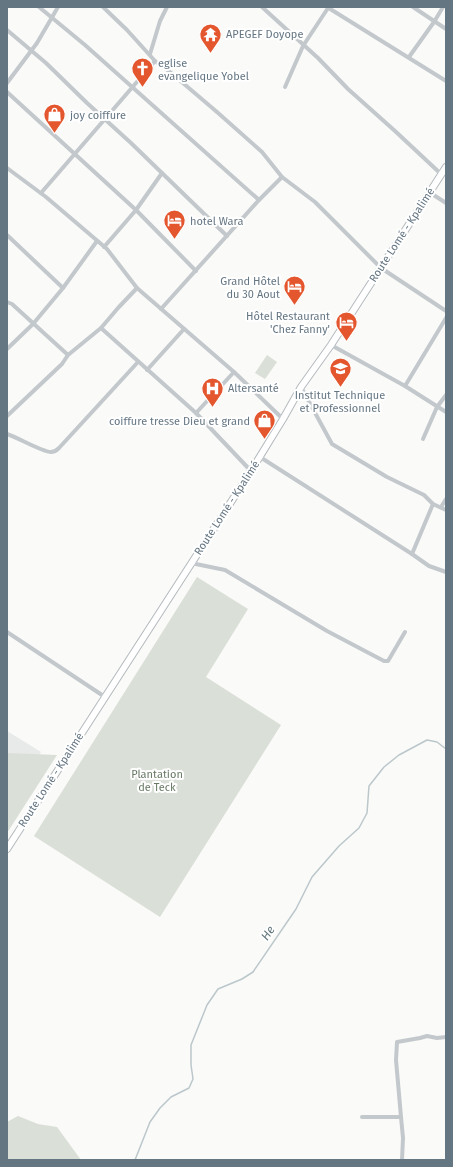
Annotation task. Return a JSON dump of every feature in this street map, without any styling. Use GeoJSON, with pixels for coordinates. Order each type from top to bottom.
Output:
{"type":"FeatureCollection","features":[{"type":"Feature","properties":{"kind":"main road","name":"Route Lomé - Kpalimé"},"geometry":{"type":"LineString","coordinates":[[7,849],[260,457],[301,387],[331,345],[446,167]]}},
{"type":"Feature","properties":{"kind":"street"},"geometry":{"type":"LineString","coordinates":[[39,7],[85,45],[259,200]]}},
{"type":"Feature","properties":{"kind":"street"},"geometry":{"type":"LineString","coordinates":[[7,83],[31,51],[58,7]]}},
{"type":"Feature","properties":{"kind":"street"},"geometry":{"type":"LineString","coordinates":[[103,7],[156,61],[262,152],[282,177],[315,202],[381,268],[446,311]]}},
{"type":"Feature","properties":{"kind":"street"},"geometry":{"type":"LineString","coordinates":[[150,54],[166,7]]}},
{"type":"Feature","properties":{"kind":"street"},"geometry":{"type":"LineString","coordinates":[[262,7],[318,58],[348,89],[441,174]]}},
{"type":"Feature","properties":{"kind":"street"},"geometry":{"type":"LineString","coordinates":[[285,87],[304,46],[328,7],[446,81]]}},
{"type":"Feature","properties":{"kind":"street"},"geometry":{"type":"LineString","coordinates":[[413,7],[446,29]]}},
{"type":"Feature","properties":{"kind":"street"},"geometry":{"type":"LineString","coordinates":[[409,57],[443,7]]}},
{"type":"Feature","properties":{"kind":"street"},"geometry":{"type":"LineString","coordinates":[[7,30],[46,63],[162,172],[227,236]]}},
{"type":"Feature","properties":{"kind":"street"},"geometry":{"type":"LineString","coordinates":[[41,193],[156,61]]}},
{"type":"Feature","properties":{"kind":"street"},"geometry":{"type":"LineString","coordinates":[[7,92],[136,210],[196,271]]}},
{"type":"Feature","properties":{"kind":"street"},"geometry":{"type":"LineString","coordinates":[[7,168],[41,193],[104,247],[137,288],[234,372],[283,419]]}},
{"type":"Feature","properties":{"kind":"street"},"geometry":{"type":"LineString","coordinates":[[104,247],[136,210],[162,172]]}},
{"type":"Feature","properties":{"kind":"street"},"geometry":{"type":"LineString","coordinates":[[161,309],[259,200],[282,177]]}},
{"type":"Feature","properties":{"kind":"street"},"geometry":{"type":"LineString","coordinates":[[429,192],[446,203]]}},
{"type":"Feature","properties":{"kind":"street"},"geometry":{"type":"LineString","coordinates":[[7,235],[63,288]]}},
{"type":"Feature","properties":{"kind":"street"},"geometry":{"type":"LineString","coordinates":[[7,349],[33,324],[63,288],[97,241]]}},
{"type":"Feature","properties":{"kind":"street"},"geometry":{"type":"LineString","coordinates":[[7,416],[62,364],[68,355],[101,328],[137,288]]}},
{"type":"Feature","properties":{"kind":"street"},"geometry":{"type":"LineString","coordinates":[[7,302],[12,304],[68,355]]}},
{"type":"Feature","properties":{"kind":"street"},"geometry":{"type":"LineString","coordinates":[[405,386],[446,318]]}},
{"type":"Feature","properties":{"kind":"street"},"geometry":{"type":"LineString","coordinates":[[101,328],[196,413],[251,471]]}},
{"type":"Feature","properties":{"kind":"street"},"geometry":{"type":"LineString","coordinates":[[147,370],[184,328]]}},
{"type":"Feature","properties":{"kind":"street"},"geometry":{"type":"LineString","coordinates":[[331,345],[405,386],[446,412]]}},
{"type":"Feature","properties":{"kind":"street"},"geometry":{"type":"LineString","coordinates":[[7,434],[49,452],[54,452],[138,362]]}},
{"type":"Feature","properties":{"kind":"street"},"geometry":{"type":"LineString","coordinates":[[196,413],[234,372]]}},
{"type":"Feature","properties":{"kind":"street"},"geometry":{"type":"LineString","coordinates":[[301,387],[332,444],[386,477],[424,495],[433,504],[446,510]]}},
{"type":"Feature","properties":{"kind":"street"},"geometry":{"type":"LineString","coordinates":[[423,439],[437,407],[446,395]]}},
{"type":"Feature","properties":{"kind":"street"},"geometry":{"type":"LineString","coordinates":[[260,457],[429,566],[446,572]]}},
{"type":"Feature","properties":{"kind":"street"},"geometry":{"type":"LineString","coordinates":[[441,507],[446,500]]}},
{"type":"Feature","properties":{"kind":"street"},"geometry":{"type":"LineString","coordinates":[[412,554],[433,504]]}},
{"type":"Feature","properties":{"kind":"street"},"geometry":{"type":"LineString","coordinates":[[191,563],[225,570],[327,630],[384,661],[388,661],[405,632]]}},
{"type":"Feature","properties":{"kind":"street"},"geometry":{"type":"LineString","coordinates":[[7,632],[106,697]]}},
{"type":"Feature","properties":{"kind":"street"},"geometry":{"type":"LineString","coordinates":[[402,1160],[403,1138],[396,1060],[397,1042],[426,1036],[437,1038],[446,1037]]}},
{"type":"Feature","properties":{"kind":"street"},"geometry":{"type":"LineString","coordinates":[[362,1117],[401,1117]]}},
{"type":"Feature","properties":{"kind":"shaded area"},"geometry":{"type":"Polygon","coordinates":[[[7,731],[41,752],[7,808],[7,731]]]}},
{"type":"Feature","properties":{"kind":"green space"},"geometry":{"type":"Polygon","coordinates":[[[267,355],[277,362],[265,379],[255,373],[267,355]]]}},
{"type":"Feature","properties":{"kind":"green space","name":"Plantation de Teck"},"geometry":{"type":"Polygon","coordinates":[[[197,577],[248,609],[206,677],[281,725],[160,917],[34,836],[197,577]]]}},
{"type":"Feature","properties":{"kind":"green space"},"geometry":{"type":"Polygon","coordinates":[[[7,753],[57,755],[7,833],[7,753]]]}},
{"type":"Feature","properties":{"kind":"green space"},"geometry":{"type":"Polygon","coordinates":[[[18,1116],[38,1124],[57,1127],[81,1160],[7,1160],[7,1122],[18,1116]]]}},
{"type":"Feature","properties":{"kind":"waterway","name":"He"},"geometry":{"type":"LineString","coordinates":[[135,1160],[150,1122],[160,1108],[171,1097],[189,1088],[193,1079],[191,1045],[207,1005],[218,989],[242,979],[253,972],[296,909],[312,877],[339,846],[359,828],[367,813],[369,786],[384,767],[399,755],[427,740],[437,742],[446,749]]}},
{"type":"Feature","properties":{"kind":"place","name":"APEGEF Doyope"},"geometry":{"type":"Point","coordinates":[210,54]}},
{"type":"Feature","properties":{"kind":"place","name":"eglise evangelique Yobel"},"geometry":{"type":"Point","coordinates":[142,88]}},
{"type":"Feature","properties":{"kind":"place","name":"joy coiffure"},"geometry":{"type":"Point","coordinates":[55,134]}},
{"type":"Feature","properties":{"kind":"place","name":"hotel Wara"},"geometry":{"type":"Point","coordinates":[174,240]}},
{"type":"Feature","properties":{"kind":"place","name":"Grand Hôtel du 30 Aout"},"geometry":{"type":"Point","coordinates":[295,306]}},
{"type":"Feature","properties":{"kind":"place","name":"Hôtel Restaurant 'Chez Fanny'"},"geometry":{"type":"Point","coordinates":[346,342]}},
{"type":"Feature","properties":{"kind":"place","name":"Institut Technique et Professionnel"},"geometry":{"type":"Point","coordinates":[340,388]}},
{"type":"Feature","properties":{"kind":"place","name":"Altersanté"},"geometry":{"type":"Point","coordinates":[213,408]}},
{"type":"Feature","properties":{"kind":"place","name":"coiffure tresse Dieu et grand"},"geometry":{"type":"Point","coordinates":[265,440]}}]}
